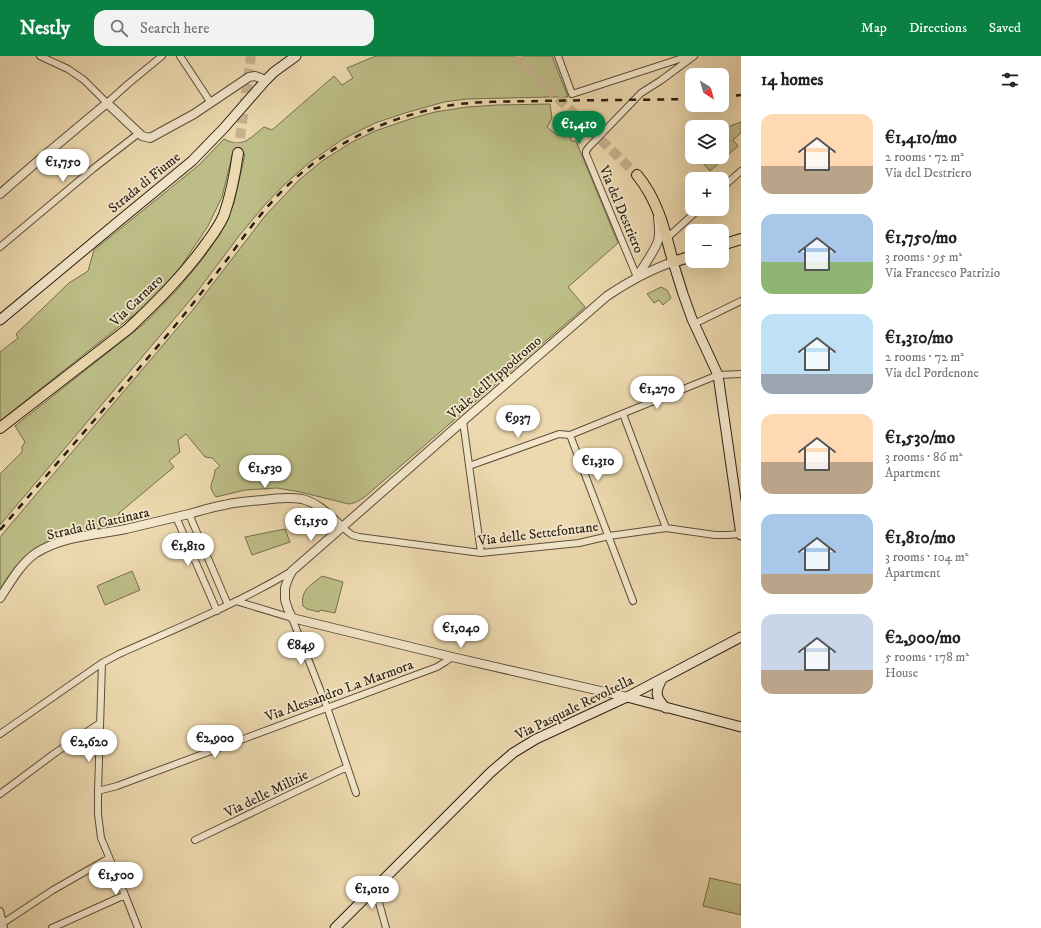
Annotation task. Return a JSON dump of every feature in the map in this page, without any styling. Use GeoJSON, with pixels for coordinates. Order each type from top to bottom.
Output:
{"type":"FeatureCollection","features":[{"type":"Feature","properties":{"kind":"main road","name":"Strada di Fiume"},"geometry":{"type":"LineString","coordinates":[[0,320],[183,169],[215,138],[274,72],[296,56]]}},
{"type":"Feature","properties":{"kind":"main road","name":"Via Carnaro"},"geometry":{"type":"LineString","coordinates":[[0,428],[128,329],[181,275],[201,251],[215,231],[223,216],[234,179],[238,153]]}},
{"type":"Feature","properties":{"kind":"main road"},"geometry":{"type":"LineString","coordinates":[[637,175],[653,198],[667,238],[682,294],[718,376],[741,534]]}},
{"type":"Feature","properties":{"kind":"main road"},"geometry":{"type":"LineString","coordinates":[[729,243],[741,239]]}},
{"type":"Feature","properties":{"kind":"main road"},"geometry":{"type":"LineString","coordinates":[[673,262],[685,258]]}},
{"type":"Feature","properties":{"kind":"main road","name":"Via Pasquale Revoltella"},"geometry":{"type":"LineString","coordinates":[[335,928],[513,753],[536,738],[627,697],[741,637]]}},
{"type":"Feature","properties":{"kind":"main road"},"geometry":{"type":"LineString","coordinates":[[662,679],[657,689],[657,697],[666,708]]}},
{"type":"Feature","properties":{"kind":"main road"},"geometry":{"type":"LineString","coordinates":[[627,697],[741,727]]}},
{"type":"Feature","properties":{"kind":"street"},"geometry":{"type":"LineString","coordinates":[[40,56],[68,69],[84,80],[146,138],[150,138],[194,114],[249,77],[255,76],[266,80]]}},
{"type":"Feature","properties":{"kind":"street"},"geometry":{"type":"LineString","coordinates":[[0,194],[162,56]]}},
{"type":"Feature","properties":{"kind":"street"},"geometry":{"type":"LineString","coordinates":[[180,56],[211,103]]}},
{"type":"Feature","properties":{"kind":"street"},"geometry":{"type":"LineString","coordinates":[[558,56],[572,94],[688,56]]}},
{"type":"Feature","properties":{"kind":"street","name":"Via del Destriero"},"geometry":{"type":"LineString","coordinates":[[637,277],[586,151],[641,93],[694,56]]}},
{"type":"Feature","properties":{"kind":"street"},"geometry":{"type":"LineString","coordinates":[[0,246],[94,168],[139,133]]}},
{"type":"Feature","properties":{"kind":"street"},"geometry":{"type":"LineString","coordinates":[[729,182],[741,171]]}},
{"type":"Feature","properties":{"kind":"street"},"geometry":{"type":"LineString","coordinates":[[637,277],[658,240],[658,217],[653,198]]}},
{"type":"Feature","properties":{"kind":"street"},"geometry":{"type":"LineString","coordinates":[[667,238],[691,216]]}},
{"type":"Feature","properties":{"kind":"street","name":"Viale dell'Ippodromo"},"geometry":{"type":"LineString","coordinates":[[292,571],[607,296],[637,277],[660,266],[673,262]]}},
{"type":"Feature","properties":{"kind":"street"},"geometry":{"type":"LineString","coordinates":[[694,324],[741,301]]}},
{"type":"Feature","properties":{"kind":"street"},"geometry":{"type":"LineString","coordinates":[[469,466],[559,434],[570,435],[718,376],[741,374]]}},
{"type":"Feature","properties":{"kind":"street"},"geometry":{"type":"LineString","coordinates":[[622,414],[666,528]]}},
{"type":"Feature","properties":{"kind":"street"},"geometry":{"type":"LineString","coordinates":[[462,421],[481,553]]}},
{"type":"Feature","properties":{"kind":"street"},"geometry":{"type":"LineString","coordinates":[[570,435],[633,600]]}},
{"type":"Feature","properties":{"kind":"street","name":"Strada di Cattinara"},"geometry":{"type":"LineString","coordinates":[[0,598],[26,561],[46,548],[61,542],[125,529],[225,504],[291,498],[303,499],[322,508],[342,527]]}},
{"type":"Feature","properties":{"kind":"street"},"geometry":{"type":"LineString","coordinates":[[189,514],[228,605]]}},
{"type":"Feature","properties":{"kind":"street"},"geometry":{"type":"LineString","coordinates":[[176,517],[217,611]]}},
{"type":"Feature","properties":{"kind":"street","name":"Via delle Settefontane"},"geometry":{"type":"LineString","coordinates":[[342,527],[352,535],[359,537],[481,553],[579,543],[609,536],[666,528],[715,535],[741,534]]}},
{"type":"Feature","properties":{"kind":"street"},"geometry":{"type":"LineString","coordinates":[[0,734],[102,663],[217,611],[292,571]]}},
{"type":"Feature","properties":{"kind":"street"},"geometry":{"type":"LineString","coordinates":[[292,571],[285,588],[285,600],[327,708],[356,793]]}},
{"type":"Feature","properties":{"kind":"street"},"geometry":{"type":"LineString","coordinates":[[236,601],[292,618],[452,657],[627,697]]}},
{"type":"Feature","properties":{"kind":"street","name":"Via Alessandro La Marmora"},"geometry":{"type":"LineString","coordinates":[[98,791],[117,786],[437,667],[452,657]]}},
{"type":"Feature","properties":{"kind":"street"},"geometry":{"type":"LineString","coordinates":[[102,663],[98,791],[98,814],[101,838],[138,928]]}},
{"type":"Feature","properties":{"kind":"street"},"geometry":{"type":"LineString","coordinates":[[0,794],[55,753],[100,723]]}},
{"type":"Feature","properties":{"kind":"street","name":"Via delle Milizie"},"geometry":{"type":"LineString","coordinates":[[195,840],[347,767]]}},
{"type":"Feature","properties":{"kind":"street"},"geometry":{"type":"LineString","coordinates":[[0,911],[2,925],[53,890],[109,858]]}},
{"type":"Feature","properties":{"kind":"street"},"geometry":{"type":"LineString","coordinates":[[376,888],[386,928]]}},
{"type":"Feature","properties":{"kind":"street"},"geometry":{"type":"LineString","coordinates":[[52,928],[125,896]]}},
{"type":"Feature","properties":{"kind":"green space"},"geometry":{"type":"Polygon","coordinates":[[[376,56],[552,56],[568,97],[466,99],[444,102],[375,123],[343,139],[310,162],[284,185],[263,207],[197,292],[0,525],[0,474],[22,452],[22,447],[25,442],[15,426],[145,323],[177,290],[201,261],[220,234],[234,203],[245,154],[233,152],[222,197],[208,226],[180,268],[150,302],[0,421],[0,352],[18,338],[16,334],[69,283],[88,271],[94,250],[199,165],[224,139],[236,143],[246,141],[264,127],[272,130],[334,76],[342,85],[353,78],[347,68],[376,56]]]}},
{"type":"Feature","properties":{"kind":"green space"},"geometry":{"type":"Polygon","coordinates":[[[550,104],[552,118],[547,127],[558,136],[563,127],[570,131],[571,141],[576,141],[618,243],[568,287],[585,307],[367,495],[354,503],[349,504],[277,488],[245,490],[216,497],[211,489],[211,484],[215,470],[220,466],[212,458],[205,457],[186,434],[178,440],[180,452],[169,461],[174,467],[119,513],[116,525],[64,536],[40,546],[29,553],[17,565],[0,589],[0,537],[192,311],[265,216],[298,181],[322,161],[352,142],[375,131],[413,118],[435,112],[467,107],[550,104]]]}},
{"type":"Feature","properties":{"kind":"green space"},"geometry":{"type":"Polygon","coordinates":[[[741,122],[741,133],[733,140],[738,146],[729,154],[729,126],[741,122]]]}},
{"type":"Feature","properties":{"kind":"green space"},"geometry":{"type":"Polygon","coordinates":[[[704,164],[718,164],[710,171],[704,164]]]}},
{"type":"Feature","properties":{"kind":"green space"},"geometry":{"type":"Polygon","coordinates":[[[661,287],[667,290],[671,298],[663,305],[659,300],[654,303],[647,294],[661,287]]]}},
{"type":"Feature","properties":{"kind":"green space"},"geometry":{"type":"Polygon","coordinates":[[[285,529],[290,542],[252,555],[245,537],[285,529]]]}},
{"type":"Feature","properties":{"kind":"green space"},"geometry":{"type":"Polygon","coordinates":[[[132,571],[140,590],[105,605],[97,586],[132,571]]]}},
{"type":"Feature","properties":{"kind":"green space"},"geometry":{"type":"Polygon","coordinates":[[[322,576],[343,582],[335,613],[320,610],[319,612],[307,609],[303,606],[303,596],[307,588],[322,576]]]}},
{"type":"Feature","properties":{"kind":"green space"},"geometry":{"type":"Polygon","coordinates":[[[710,878],[741,885],[741,915],[703,906],[710,878]]]}},
{"type":"Feature","properties":{"kind":"tunnel"},"geometry":{"type":"LineString","coordinates":[[238,153],[251,56]]}},
{"type":"Feature","properties":{"kind":"tunnel"},"geometry":{"type":"LineString","coordinates":[[515,56],[637,175]]}},
{"type":"Feature","properties":{"kind":"railway"},"geometry":{"type":"LineString","coordinates":[[729,96],[741,95]]}},
{"type":"Feature","properties":{"kind":"railway"},"geometry":{"type":"LineString","coordinates":[[0,530],[177,324],[269,205],[299,175],[333,150],[369,130],[409,115],[442,107],[469,103],[685,99]]}}]}
